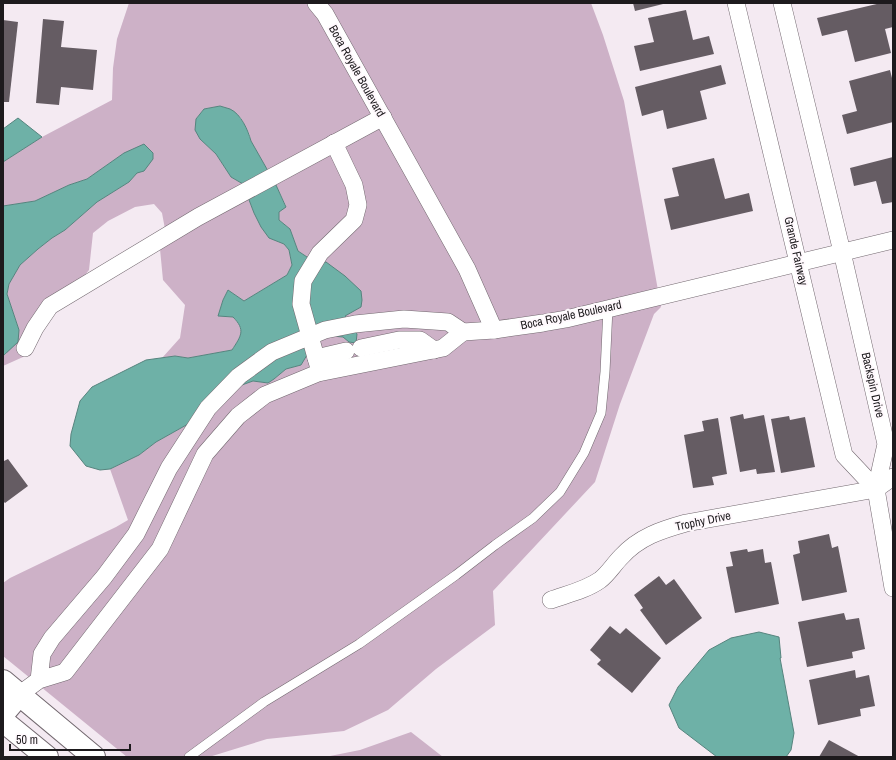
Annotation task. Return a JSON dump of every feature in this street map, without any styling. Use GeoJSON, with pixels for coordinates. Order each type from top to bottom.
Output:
{"type":"FeatureCollection","features":[{"type":"Feature","properties":{"kind":"main road"},"geometry":{"type":"LineString","coordinates":[[3,714],[11,688],[94,757]]}},
{"type":"Feature","properties":{"kind":"main road"},"geometry":{"type":"LineString","coordinates":[[3,721],[47,757]]}},
{"type":"Feature","properties":{"kind":"street","name":"Boca Royale Boulevard"},"geometry":{"type":"LineString","coordinates":[[316,3],[325,14],[467,269],[494,330],[566,319],[893,240]]}},
{"type":"Feature","properties":{"kind":"street","name":"Grande Fairway"},"geometry":{"type":"LineString","coordinates":[[736,3],[844,455],[876,488]]}},
{"type":"Feature","properties":{"kind":"street"},"geometry":{"type":"LineString","coordinates":[[782,3],[842,252]]}},
{"type":"Feature","properties":{"kind":"street"},"geometry":{"type":"LineString","coordinates":[[25,348],[35,328],[50,306],[198,217],[383,117]]}},
{"type":"Feature","properties":{"kind":"street"},"geometry":{"type":"LineString","coordinates":[[318,365],[301,304],[303,281],[320,253],[354,220],[358,205],[354,185],[334,143]]}},
{"type":"Feature","properties":{"kind":"street","name":"Backspin Drive"},"geometry":{"type":"LineString","coordinates":[[842,252],[886,444],[876,488],[893,588]]}},
{"type":"Feature","properties":{"kind":"street"},"geometry":{"type":"LineString","coordinates":[[39,680],[42,654],[52,638],[104,577],[136,534],[169,468],[208,408],[239,376],[272,352],[325,330],[355,324],[404,319],[448,322],[463,332]]}},
{"type":"Feature","properties":{"kind":"street"},"geometry":{"type":"LineString","coordinates":[[394,321],[399,340]]}},
{"type":"Feature","properties":{"kind":"street"},"geometry":{"type":"LineString","coordinates":[[318,365],[434,350],[442,348],[463,332],[494,330]]}},
{"type":"Feature","properties":{"kind":"street"},"geometry":{"type":"LineString","coordinates":[[11,688],[66,672],[160,549],[205,454],[238,416],[266,395],[318,365],[354,350],[399,340],[420,340],[434,350]]}},
{"type":"Feature","properties":{"kind":"street","name":"Trophy Drive"},"geometry":{"type":"LineString","coordinates":[[551,600],[594,584],[606,574],[621,556],[633,545],[658,532],[686,523],[876,488],[893,477]]}},
{"type":"Feature","properties":{"kind":"street","name":"Trophy Drive"},"geometry":{"type":"LineString","coordinates":[[876,488],[893,493]]}},
{"type":"Feature","properties":{"kind":"lane"},"geometry":{"type":"LineString","coordinates":[[189,757],[264,702],[359,644],[533,518],[560,492],[584,453],[601,414],[606,372],[608,308]]}},
{"type":"Feature","properties":{"kind":"shaded area"},"geometry":{"type":"Polygon","coordinates":[[[129,3],[591,3],[624,101],[661,307],[654,314],[620,404],[595,482],[493,591],[495,625],[436,669],[388,710],[344,731],[267,739],[209,757],[127,757],[3,656],[3,583],[10,578],[128,520],[110,469],[139,455],[156,442],[197,419],[239,386],[253,381],[268,383],[286,369],[301,365],[306,343],[332,336],[344,337],[357,334],[344,316],[361,307],[316,263],[298,251],[290,229],[279,220],[279,212],[286,206],[251,141],[249,133],[241,118],[231,110],[220,106],[204,109],[196,119],[200,139],[216,154],[231,177],[243,184],[254,213],[277,241],[284,244],[289,250],[292,265],[287,275],[244,301],[228,290],[218,316],[233,317],[240,326],[240,337],[232,350],[188,358],[175,356],[162,358],[180,338],[185,305],[163,280],[160,249],[165,229],[162,213],[154,204],[135,207],[108,221],[93,233],[89,270],[23,357],[3,366],[3,356],[6,354],[19,330],[7,294],[9,284],[20,265],[52,238],[65,230],[97,202],[129,182],[137,173],[124,153],[87,179],[69,185],[35,201],[3,206],[3,162],[42,137],[112,100],[113,68],[117,39],[129,3]]]}},
{"type":"Feature","properties":{"kind":"shaded area"},"geometry":{"type":"Polygon","coordinates":[[[220,106],[234,111],[244,123],[251,141],[276,185],[286,207],[279,212],[279,220],[290,229],[298,251],[316,263],[326,262],[345,276],[361,291],[361,307],[345,316],[357,334],[356,343],[349,342],[343,337],[332,336],[315,338],[301,365],[286,369],[268,383],[253,381],[239,386],[197,419],[156,442],[139,455],[110,469],[100,470],[86,466],[70,446],[71,434],[80,401],[92,387],[146,360],[175,356],[188,358],[232,350],[240,337],[240,326],[233,317],[218,316],[228,290],[244,301],[287,275],[292,265],[289,250],[284,244],[269,238],[261,227],[243,184],[231,177],[216,154],[200,139],[195,130],[196,119],[204,109],[220,106]]]}},
{"type":"Feature","properties":{"kind":"shaded area"},"geometry":{"type":"Polygon","coordinates":[[[18,118],[42,137],[3,162],[3,129],[18,118]]]}},
{"type":"Feature","properties":{"kind":"shaded area"},"geometry":{"type":"Polygon","coordinates":[[[144,144],[153,153],[153,159],[144,171],[137,173],[129,182],[97,202],[65,230],[52,238],[20,265],[9,284],[7,294],[19,330],[18,342],[3,356],[3,206],[35,201],[69,185],[87,179],[124,153],[144,144]]]}},
{"type":"Feature","properties":{"kind":"shaded area"},"geometry":{"type":"Polygon","coordinates":[[[759,632],[779,637],[780,658],[794,733],[791,750],[786,757],[717,757],[679,728],[669,705],[678,687],[709,650],[731,638],[759,632]]]}},
{"type":"Feature","properties":{"kind":"shaded area"},"geometry":{"type":"Polygon","coordinates":[[[411,732],[443,757],[325,757],[360,750],[411,732]]]}},
{"type":"Feature","properties":{"kind":"building"},"geometry":{"type":"Polygon","coordinates":[[[633,3],[663,3],[663,4],[635,11],[633,3]]]}},
{"type":"Feature","properties":{"kind":"building"},"geometry":{"type":"Polygon","coordinates":[[[881,3],[893,3],[893,27],[885,29],[891,53],[855,62],[847,30],[822,36],[817,18],[881,3]]]}},
{"type":"Feature","properties":{"kind":"building"},"geometry":{"type":"Polygon","coordinates":[[[686,10],[693,40],[709,36],[714,54],[640,71],[634,46],[654,42],[648,18],[686,10]]]}},
{"type":"Feature","properties":{"kind":"building"},"geometry":{"type":"Polygon","coordinates":[[[43,19],[64,21],[61,47],[97,50],[93,90],[61,87],[59,105],[36,103],[43,19]]]}},
{"type":"Feature","properties":{"kind":"building"},"geometry":{"type":"Polygon","coordinates":[[[3,20],[18,22],[9,102],[3,102],[3,20]]]}},
{"type":"Feature","properties":{"kind":"building"},"geometry":{"type":"Polygon","coordinates":[[[721,65],[726,84],[700,91],[707,119],[667,129],[663,110],[642,116],[635,87],[721,65]]]}},
{"type":"Feature","properties":{"kind":"building"},"geometry":{"type":"Polygon","coordinates":[[[890,70],[893,82],[893,122],[847,134],[842,115],[857,111],[849,81],[890,70]]]}},
{"type":"Feature","properties":{"kind":"building"},"geometry":{"type":"Polygon","coordinates":[[[893,157],[893,202],[882,204],[876,181],[854,186],[850,168],[893,157]]]}},
{"type":"Feature","properties":{"kind":"building"},"geometry":{"type":"Polygon","coordinates":[[[714,158],[725,199],[749,193],[753,211],[671,230],[664,199],[679,196],[672,168],[714,158]]]}},
{"type":"Feature","properties":{"kind":"building"},"geometry":{"type":"Polygon","coordinates":[[[743,414],[744,419],[764,415],[775,472],[757,474],[756,469],[740,472],[730,417],[743,414]]]}},
{"type":"Feature","properties":{"kind":"building"},"geometry":{"type":"Polygon","coordinates":[[[789,416],[790,420],[805,417],[815,467],[781,473],[771,419],[789,416]]]}},
{"type":"Feature","properties":{"kind":"building"},"geometry":{"type":"Polygon","coordinates":[[[718,418],[727,474],[712,477],[714,485],[693,488],[684,435],[704,431],[702,421],[718,418]]]}},
{"type":"Feature","properties":{"kind":"building"},"geometry":{"type":"Polygon","coordinates":[[[8,459],[28,486],[5,503],[3,501],[3,460],[8,459]]]}},
{"type":"Feature","properties":{"kind":"building"},"geometry":{"type":"Polygon","coordinates":[[[829,534],[832,548],[838,546],[847,592],[802,601],[793,555],[800,553],[798,541],[829,534]]]}},
{"type":"Feature","properties":{"kind":"building"},"geometry":{"type":"Polygon","coordinates":[[[747,549],[748,552],[763,549],[765,563],[771,562],[779,604],[735,613],[726,567],[733,566],[730,552],[747,549]]]}},
{"type":"Feature","properties":{"kind":"building"},"geometry":{"type":"Polygon","coordinates":[[[659,576],[666,585],[674,579],[702,618],[666,645],[640,610],[643,608],[634,595],[659,576]]]}},
{"type":"Feature","properties":{"kind":"building"},"geometry":{"type":"Polygon","coordinates":[[[844,613],[846,620],[859,618],[865,649],[852,652],[853,658],[807,667],[798,622],[844,613]]]}},
{"type":"Feature","properties":{"kind":"building"},"geometry":{"type":"Polygon","coordinates":[[[610,626],[620,634],[626,628],[661,658],[632,693],[597,664],[601,660],[590,650],[610,626]]]}},
{"type":"Feature","properties":{"kind":"building"},"geometry":{"type":"Polygon","coordinates":[[[855,670],[856,678],[869,675],[875,706],[860,709],[861,716],[818,725],[809,680],[855,670]]]}},
{"type":"Feature","properties":{"kind":"building"},"geometry":{"type":"Polygon","coordinates":[[[829,740],[860,757],[819,757],[829,740]]]}}]}
